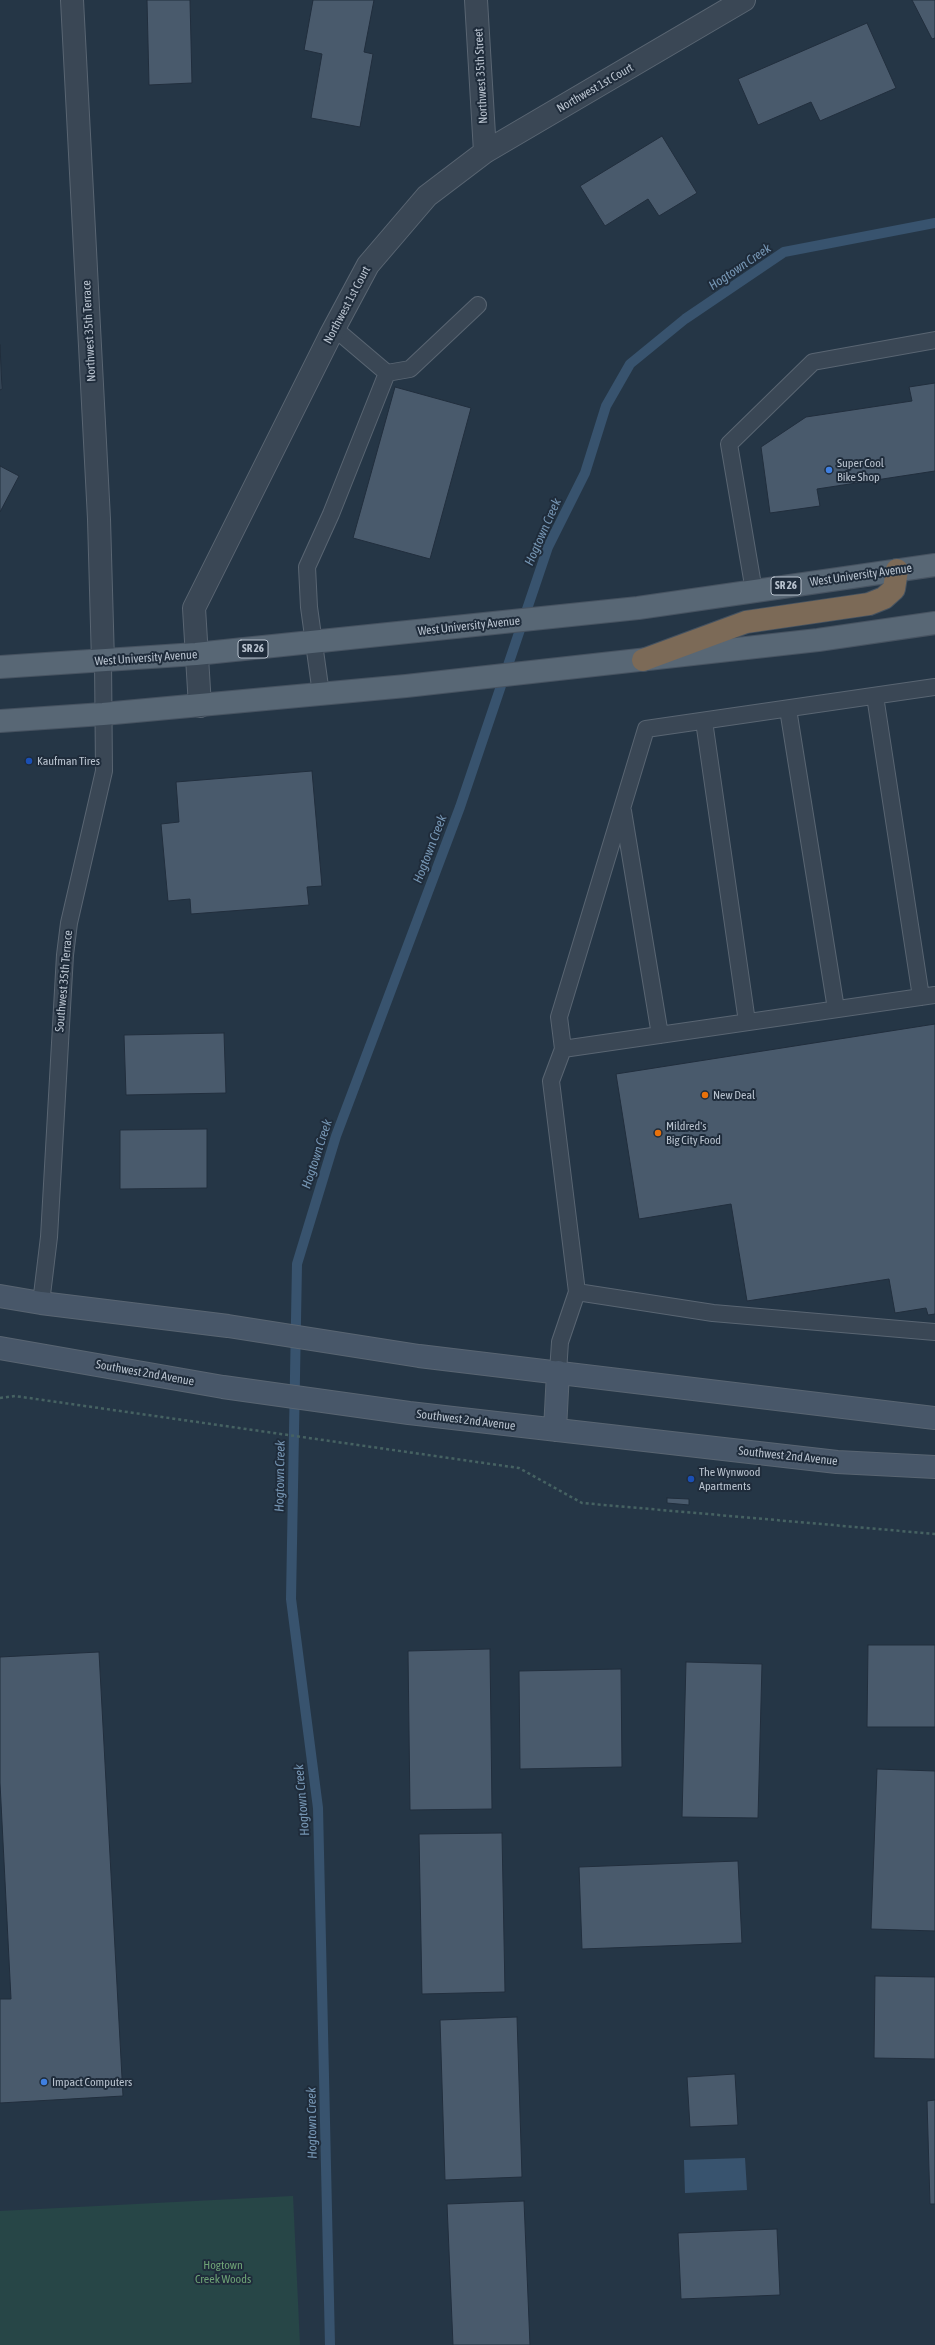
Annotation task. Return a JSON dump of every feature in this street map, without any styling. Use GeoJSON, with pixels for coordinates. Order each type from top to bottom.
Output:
{"type":"FeatureCollection","features":[{"type":"Feature","properties":{"kind":"highway"},"geometry":{"type":"LineString","coordinates":[[644,660],[746,622],[877,601],[884,598],[894,589],[896,570]]}},
{"type":"Feature","properties":{"kind":"main road","name":"West University Avenue"},"geometry":{"type":"LineString","coordinates":[[0,667],[103,662],[196,654],[638,608],[935,565]]}},
{"type":"Feature","properties":{"kind":"main road"},"geometry":{"type":"LineString","coordinates":[[0,721],[200,706],[406,686],[818,640],[935,623]]}},
{"type":"Feature","properties":{"kind":"main road"},"geometry":{"type":"LineString","coordinates":[[0,1296],[41,1303],[228,1326],[419,1356],[935,1418]]}},
{"type":"Feature","properties":{"kind":"main road","name":"Southwest 2nd Avenue"},"geometry":{"type":"LineString","coordinates":[[0,1348],[222,1387],[409,1413],[837,1462],[935,1467]]}},
{"type":"Feature","properties":{"kind":"main road"},"geometry":{"type":"LineString","coordinates":[[556,1430],[558,1372]]}},
{"type":"Feature","properties":{"kind":"street","name":"Northwest 35th Terrace"},"geometry":{"type":"LineString","coordinates":[[72,0],[99,519],[103,662]]}},
{"type":"Feature","properties":{"kind":"street","name":"Northwest 35th Street"},"geometry":{"type":"LineString","coordinates":[[476,0],[485,152]]}},
{"type":"Feature","properties":{"kind":"street","name":"Northwest 1st Court"},"geometry":{"type":"LineString","coordinates":[[200,706],[194,608],[334,328],[368,265],[427,196],[485,152],[744,0]]}},
{"type":"Feature","properties":{"kind":"lane"},"geometry":{"type":"LineString","coordinates":[[387,373],[410,369],[478,305]]}},
{"type":"Feature","properties":{"kind":"lane"},"geometry":{"type":"LineString","coordinates":[[334,328],[387,373]]}},
{"type":"Feature","properties":{"kind":"lane"},"geometry":{"type":"LineString","coordinates":[[754,591],[729,444],[813,362],[935,340]]}},
{"type":"Feature","properties":{"kind":"lane"},"geometry":{"type":"LineString","coordinates":[[321,694],[309,607],[307,567],[331,514],[387,373]]}},
{"type":"Feature","properties":{"kind":"lane","name":"Southwest 35th Terrace"},"geometry":{"type":"LineString","coordinates":[[41,1303],[49,1237],[64,955],[69,923],[104,771],[103,662]]}},
{"type":"Feature","properties":{"kind":"lane"},"geometry":{"type":"LineString","coordinates":[[558,1372],[560,1342],[577,1292],[551,1081],[563,1049],[559,1017],[646,729],[935,687]]}},
{"type":"Feature","properties":{"kind":"lane"},"geometry":{"type":"LineString","coordinates":[[563,1049],[928,996],[875,696]]}},
{"type":"Feature","properties":{"kind":"lane"},"geometry":{"type":"LineString","coordinates":[[788,709],[836,1009]]}},
{"type":"Feature","properties":{"kind":"lane"},"geometry":{"type":"LineString","coordinates":[[704,721],[747,1022]]}},
{"type":"Feature","properties":{"kind":"lane"},"geometry":{"type":"LineString","coordinates":[[622,807],[660,1035]]}},
{"type":"Feature","properties":{"kind":"lane"},"geometry":{"type":"LineString","coordinates":[[577,1292],[713,1313],[935,1332]]}},
{"type":"Feature","properties":{"kind":"path"},"geometry":{"type":"LineString","coordinates":[[0,1398],[15,1396],[214,1426],[519,1468],[582,1503],[935,1534]]}},
{"type":"Feature","properties":{"kind":"green space","name":"Hogtown Creek Woods"},"geometry":{"type":"Polygon","coordinates":[[[293,2196],[300,2345],[0,2345],[0,2211],[293,2196]]]}},
{"type":"Feature","properties":{"kind":"water"},"geometry":{"type":"Polygon","coordinates":[[[745,2158],[747,2190],[685,2193],[684,2160],[745,2158]]]}},
{"type":"Feature","properties":{"kind":"building"},"geometry":{"type":"Polygon","coordinates":[[[147,0],[190,0],[192,83],[149,85],[147,0]]]}},
{"type":"Feature","properties":{"kind":"building"},"geometry":{"type":"Polygon","coordinates":[[[313,0],[374,0],[364,52],[373,54],[360,127],[311,118],[322,54],[304,50],[313,0]]]}},
{"type":"Feature","properties":{"kind":"building"},"geometry":{"type":"Polygon","coordinates":[[[912,0],[935,0],[935,38],[932,39],[912,0]]]}},
{"type":"Feature","properties":{"kind":"building"},"geometry":{"type":"Polygon","coordinates":[[[867,23],[896,88],[820,121],[811,102],[758,125],[738,79],[867,23]]]}},
{"type":"Feature","properties":{"kind":"building"},"geometry":{"type":"Polygon","coordinates":[[[662,136],[697,193],[659,216],[648,199],[605,226],[580,186],[662,136]]]}},
{"type":"Feature","properties":{"kind":"building"},"geometry":{"type":"Polygon","coordinates":[[[0,345],[2,389],[0,390],[0,345]]]}},
{"type":"Feature","properties":{"kind":"building"},"geometry":{"type":"Polygon","coordinates":[[[935,383],[935,471],[817,489],[820,506],[770,513],[761,447],[806,417],[912,401],[909,387],[935,383]]]}},
{"type":"Feature","properties":{"kind":"building"},"geometry":{"type":"Polygon","coordinates":[[[395,387],[471,408],[430,559],[353,538],[395,387]]]}},
{"type":"Feature","properties":{"kind":"building"},"geometry":{"type":"Polygon","coordinates":[[[0,466],[19,476],[0,512],[0,466]]]}},
{"type":"Feature","properties":{"kind":"building"},"geometry":{"type":"Polygon","coordinates":[[[312,771],[322,886],[307,887],[309,905],[191,914],[190,899],[168,901],[161,824],[179,822],[176,782],[312,771]]]}},
{"type":"Feature","properties":{"kind":"building"},"geometry":{"type":"Polygon","coordinates":[[[935,1024],[935,1314],[928,1315],[926,1308],[895,1313],[889,1279],[747,1301],[731,1204],[639,1219],[616,1074],[935,1024]]]}},
{"type":"Feature","properties":{"kind":"building"},"geometry":{"type":"Polygon","coordinates":[[[224,1033],[226,1093],[126,1095],[124,1035],[224,1033]]]}},
{"type":"Feature","properties":{"kind":"building"},"geometry":{"type":"Polygon","coordinates":[[[207,1129],[207,1188],[120,1189],[120,1130],[207,1129]]]}},
{"type":"Feature","properties":{"kind":"building"},"geometry":{"type":"Polygon","coordinates":[[[667,1498],[689,1499],[689,1505],[667,1503],[667,1498]]]}},
{"type":"Feature","properties":{"kind":"building"},"geometry":{"type":"Polygon","coordinates":[[[868,1645],[935,1645],[935,1727],[867,1727],[868,1645]]]}},
{"type":"Feature","properties":{"kind":"building"},"geometry":{"type":"Polygon","coordinates":[[[490,1649],[492,1809],[410,1810],[408,1651],[490,1649]]]}},
{"type":"Feature","properties":{"kind":"building"},"geometry":{"type":"Polygon","coordinates":[[[99,1652],[123,2096],[0,2103],[0,1999],[11,1999],[0,1783],[0,1657],[99,1652]]]}},
{"type":"Feature","properties":{"kind":"building"},"geometry":{"type":"Polygon","coordinates":[[[686,1662],[762,1664],[758,1818],[682,1817],[686,1662]]]}},
{"type":"Feature","properties":{"kind":"building"},"geometry":{"type":"Polygon","coordinates":[[[621,1669],[622,1767],[520,1769],[519,1671],[621,1669]]]}},
{"type":"Feature","properties":{"kind":"building"},"geometry":{"type":"Polygon","coordinates":[[[877,1769],[935,1771],[935,1931],[871,1929],[877,1769]]]}},
{"type":"Feature","properties":{"kind":"building"},"geometry":{"type":"Polygon","coordinates":[[[502,1833],[505,1992],[422,1994],[419,1834],[502,1833]]]}},
{"type":"Feature","properties":{"kind":"building"},"geometry":{"type":"Polygon","coordinates":[[[738,1861],[742,1943],[582,1949],[579,1867],[738,1861]]]}},
{"type":"Feature","properties":{"kind":"building"},"geometry":{"type":"Polygon","coordinates":[[[875,1976],[935,1977],[935,2059],[874,2058],[875,1976]]]}},
{"type":"Feature","properties":{"kind":"building"},"geometry":{"type":"Polygon","coordinates":[[[517,2017],[522,2177],[445,2180],[440,2020],[517,2017]]]}},
{"type":"Feature","properties":{"kind":"building"},"geometry":{"type":"Polygon","coordinates":[[[735,2074],[738,2125],[690,2127],[687,2077],[735,2074]]]}},
{"type":"Feature","properties":{"kind":"building"},"geometry":{"type":"Polygon","coordinates":[[[935,2100],[935,2204],[930,2204],[927,2101],[935,2100]]]}},
{"type":"Feature","properties":{"kind":"building"},"geometry":{"type":"Polygon","coordinates":[[[524,2201],[530,2345],[453,2345],[447,2204],[524,2201]]]}},
{"type":"Feature","properties":{"kind":"building"},"geometry":{"type":"Polygon","coordinates":[[[777,2229],[780,2295],[681,2299],[678,2233],[777,2229]]]}},
{"type":"Feature","properties":{"kind":"waterway","name":"Hogtown Creek"},"geometry":{"type":"LineString","coordinates":[[330,2345],[318,1808],[291,1599],[297,1264],[336,1136],[460,807],[548,547],[585,473],[606,406],[630,364],[685,319],[784,252],[935,223]]}},
{"type":"Feature","properties":{"kind":"place","name":"Super Cool Bike Shop"},"geometry":{"type":"Point","coordinates":[829,470]}},
{"type":"Feature","properties":{"kind":"place","name":"Kaufman Tires"},"geometry":{"type":"Point","coordinates":[29,761]}},
{"type":"Feature","properties":{"kind":"place","name":"New Deal"},"geometry":{"type":"Point","coordinates":[705,1095]}},
{"type":"Feature","properties":{"kind":"place","name":"Mildred's Big City Food"},"geometry":{"type":"Point","coordinates":[658,1133]}},
{"type":"Feature","properties":{"kind":"place","name":"The Wynwood Apartments"},"geometry":{"type":"Point","coordinates":[691,1479]}},
{"type":"Feature","properties":{"kind":"place","name":"Impact Computers"},"geometry":{"type":"Point","coordinates":[44,2082]}}]}
